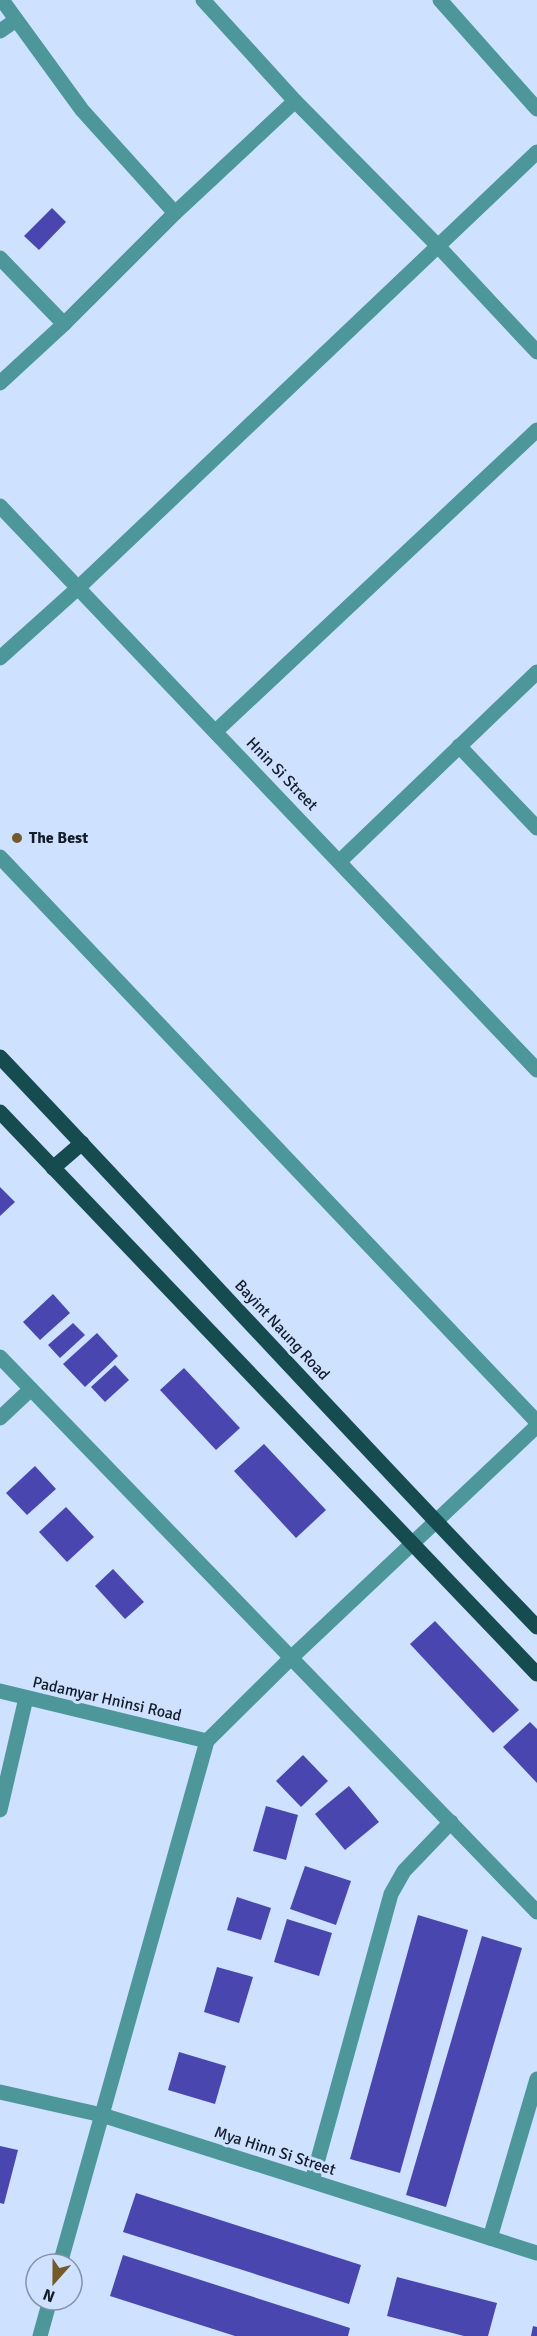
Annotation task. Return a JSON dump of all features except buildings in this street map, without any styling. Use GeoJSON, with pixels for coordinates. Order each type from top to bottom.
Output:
{"type":"FeatureCollection","features":[{"type":"Feature","properties":{"kind":"main road","name":"Bayint Naung Road"},"geometry":{"type":"LineString","coordinates":[[0,1057],[537,1627]]}},
{"type":"Feature","properties":{"kind":"main road"},"geometry":{"type":"LineString","coordinates":[[0,1112],[537,1674]]}},
{"type":"Feature","properties":{"kind":"main road"},"geometry":{"type":"LineString","coordinates":[[53,1168],[82,1143]]}},
{"type":"Feature","properties":{"kind":"street"},"geometry":{"type":"LineString","coordinates":[[2,0],[82,110],[175,213]]}},
{"type":"Feature","properties":{"kind":"street"},"geometry":{"type":"LineString","coordinates":[[203,0],[295,101],[437,245],[537,352]]}},
{"type":"Feature","properties":{"kind":"street"},"geometry":{"type":"LineString","coordinates":[[440,0],[537,109]]}},
{"type":"Feature","properties":{"kind":"street"},"geometry":{"type":"LineString","coordinates":[[0,31],[16,20]]}},
{"type":"Feature","properties":{"kind":"street"},"geometry":{"type":"LineString","coordinates":[[0,383],[64,324],[175,213],[295,101]]}},
{"type":"Feature","properties":{"kind":"street"},"geometry":{"type":"LineString","coordinates":[[0,658],[78,588],[537,152]]}},
{"type":"Feature","properties":{"kind":"street"},"geometry":{"type":"LineString","coordinates":[[0,258],[64,324]]}},
{"type":"Feature","properties":{"kind":"street"},"geometry":{"type":"LineString","coordinates":[[216,731],[537,430]]}},
{"type":"Feature","properties":{"kind":"street","name":"Hnin Si Street"},"geometry":{"type":"LineString","coordinates":[[0,506],[537,1070]]}},
{"type":"Feature","properties":{"kind":"street"},"geometry":{"type":"LineString","coordinates":[[340,861],[537,672]]}},
{"type":"Feature","properties":{"kind":"street"},"geometry":{"type":"LineString","coordinates":[[459,746],[537,828]]}},
{"type":"Feature","properties":{"kind":"street"},"geometry":{"type":"LineString","coordinates":[[0,856],[537,1422]]}},
{"type":"Feature","properties":{"kind":"street"},"geometry":{"type":"LineString","coordinates":[[0,1357],[537,1912]]}},
{"type":"Feature","properties":{"kind":"street"},"geometry":{"type":"LineString","coordinates":[[0,1418],[31,1389]]}},
{"type":"Feature","properties":{"kind":"street"},"geometry":{"type":"LineString","coordinates":[[63,2252],[207,1741],[292,1657],[537,1426]]}},
{"type":"Feature","properties":{"kind":"street","name":"Padamyar Hninsi Road"},"geometry":{"type":"LineString","coordinates":[[0,1691],[207,1741]]}},
{"type":"Feature","properties":{"kind":"street"},"geometry":{"type":"LineString","coordinates":[[0,1810],[26,1698]]}},
{"type":"Feature","properties":{"kind":"street"},"geometry":{"type":"LineString","coordinates":[[312,2181],[391,1894],[404,1871],[451,1822]]}},
{"type":"Feature","properties":{"kind":"street"},"geometry":{"type":"LineString","coordinates":[[490,2238],[537,2079]]}},
{"type":"Feature","properties":{"kind":"street","name":"Mya Hinn Si Street"},"geometry":{"type":"LineString","coordinates":[[0,2092],[102,2115],[537,2253]]}},
{"type":"Feature","properties":{"kind":"street"},"geometry":{"type":"LineString","coordinates":[[40,2336],[47,2312]]}},
{"type":"Feature","properties":{"kind":"place","name":"The Best"},"geometry":{"type":"Point","coordinates":[17,838]}}]}
